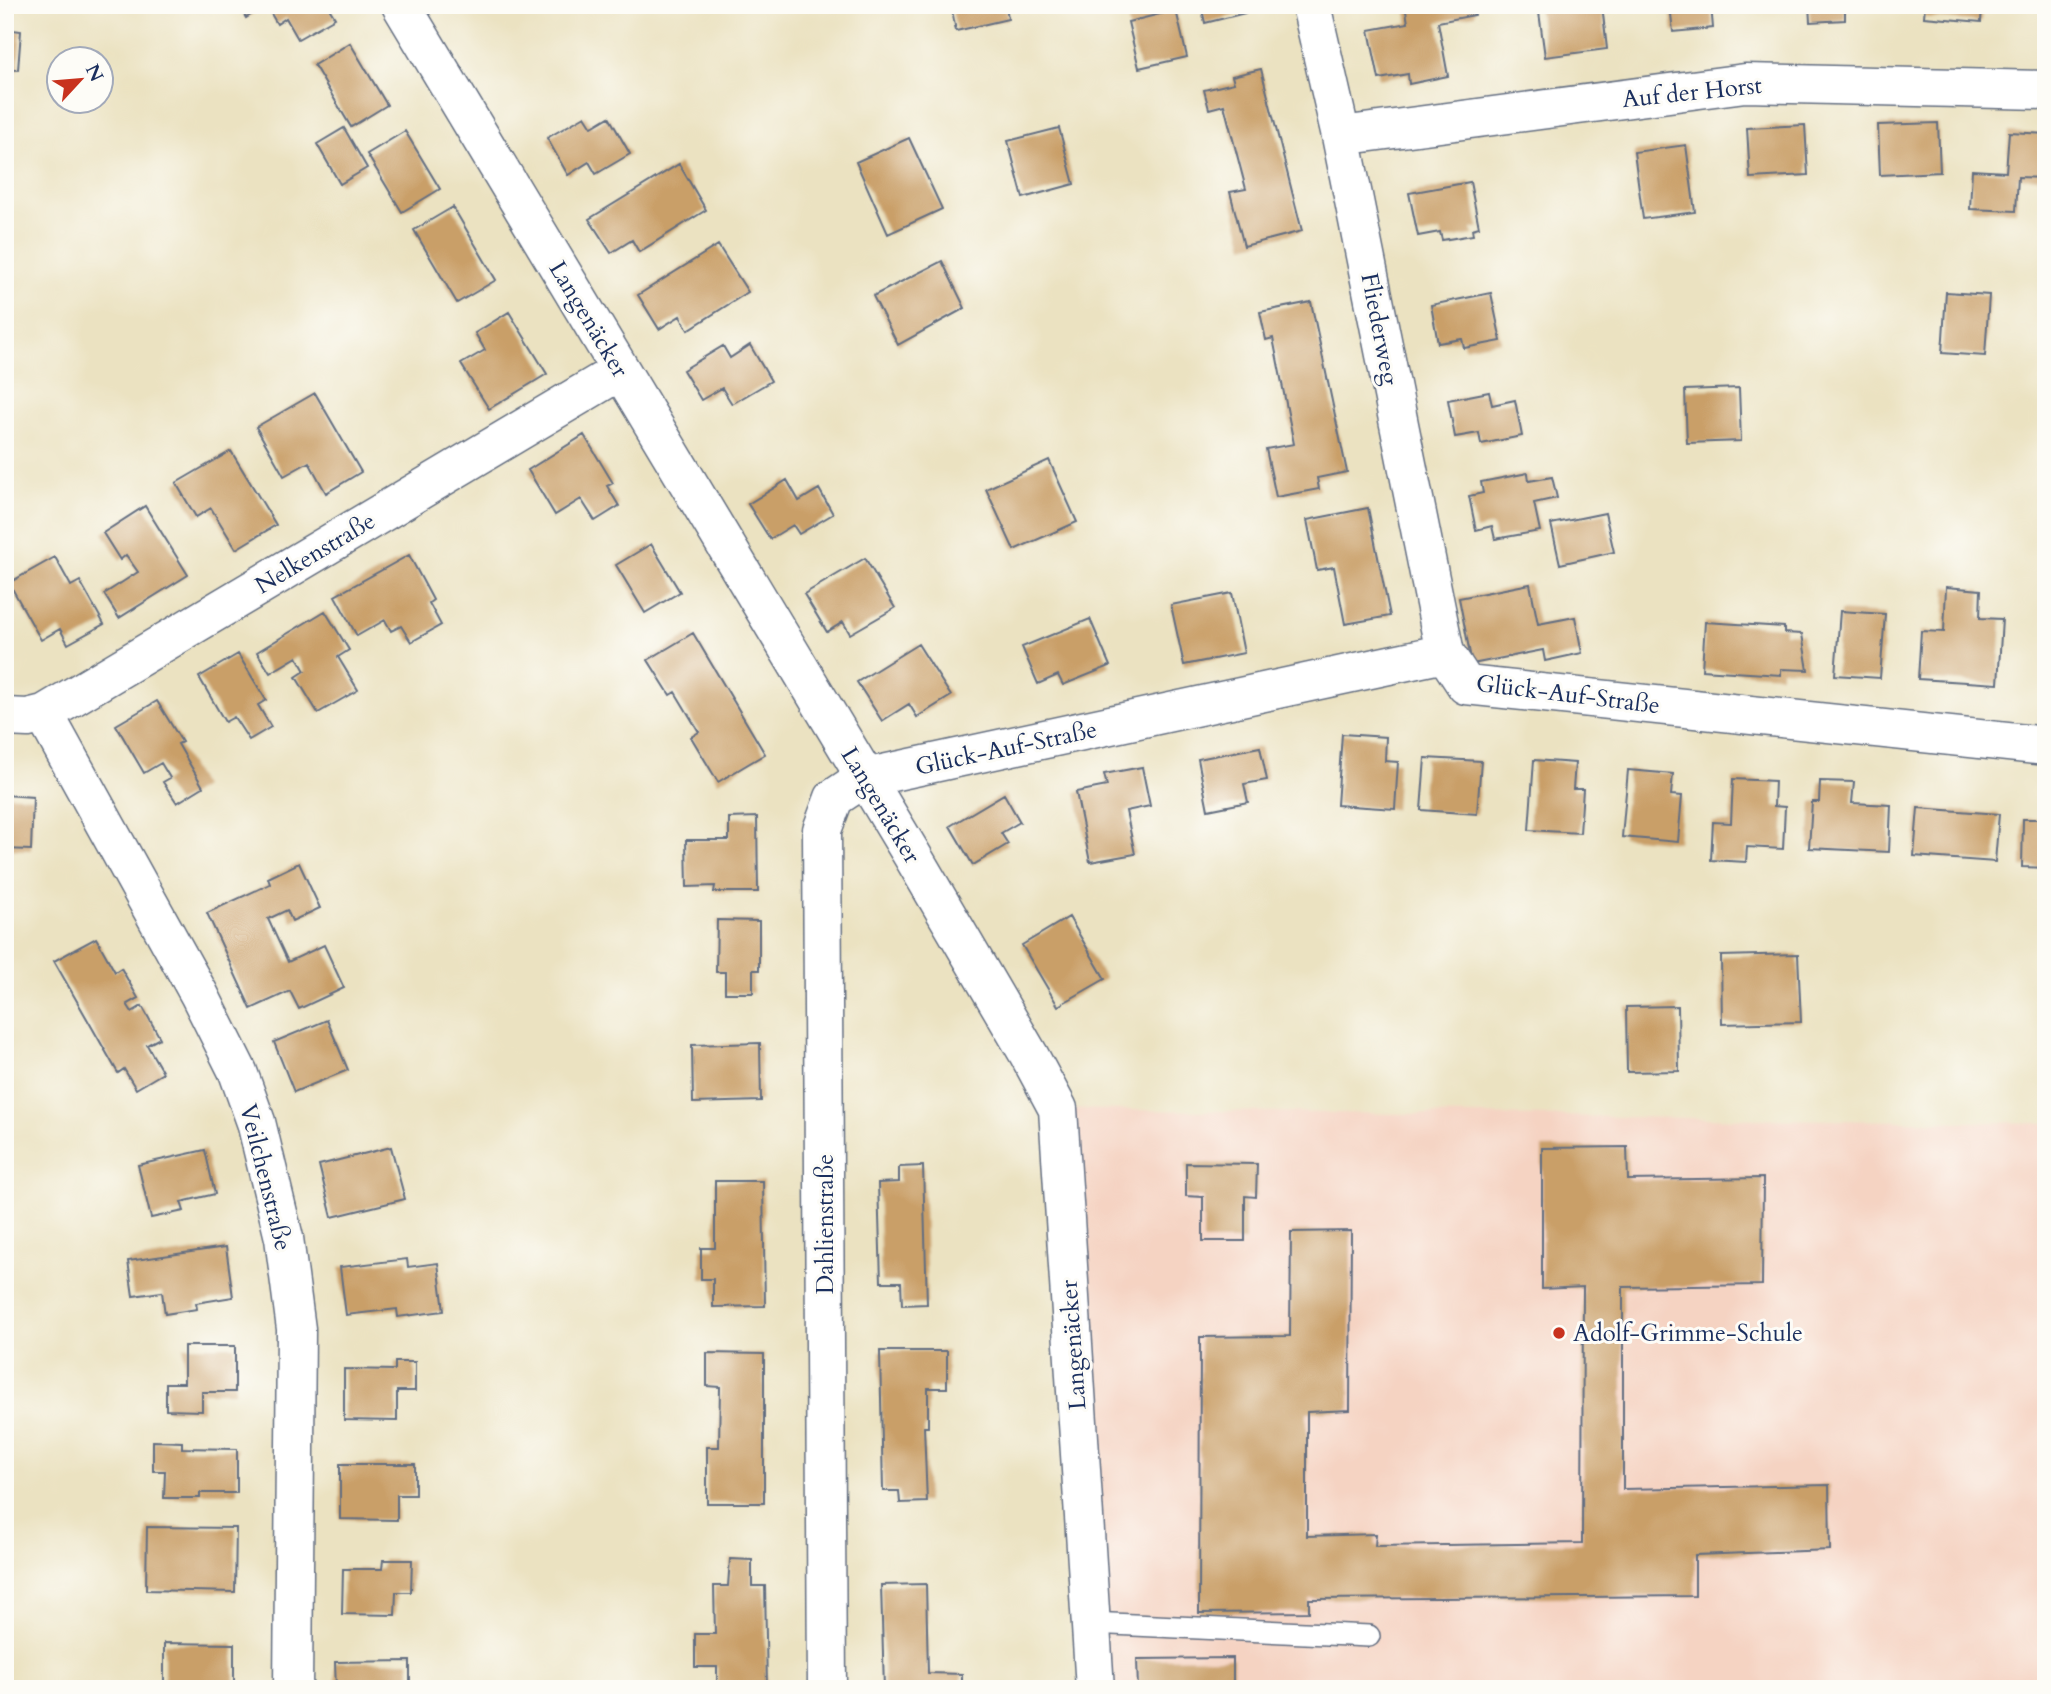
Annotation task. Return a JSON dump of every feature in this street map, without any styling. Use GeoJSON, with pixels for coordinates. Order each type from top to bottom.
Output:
{"type":"FeatureCollection","features":[{"type":"Feature","properties":{"kind":"street","name":"Langenäcker"},"geometry":{"type":"LineString","coordinates":[[401,5],[960,937],[1058,1109],[1095,1689]]}},
{"type":"Feature","properties":{"kind":"street","name":"Fliederweg"},"geometry":{"type":"LineString","coordinates":[[1311,5],[1341,136],[1445,653]]}},
{"type":"Feature","properties":{"kind":"street","name":"Auf der Horst"},"geometry":{"type":"LineString","coordinates":[[1341,136],[1745,83],[2046,90]]}},
{"type":"Feature","properties":{"kind":"street","name":"Nelkenstraße"},"geometry":{"type":"LineString","coordinates":[[5,717],[28,719],[44,714],[620,371]]}},
{"type":"Feature","properties":{"kind":"street","name":"Glück-Auf-Straße"},"geometry":{"type":"LineString","coordinates":[[864,778],[1445,653],[1466,685],[2046,746]]}},
{"type":"Feature","properties":{"kind":"street","name":"Veilchenstraße"},"geometry":{"type":"LineString","coordinates":[[44,714],[199,994],[238,1072],[257,1122],[284,1238],[296,1329],[293,1689]]}},
{"type":"Feature","properties":{"kind":"street","name":"Dahlienstraße"},"geometry":{"type":"LineString","coordinates":[[827,1689],[822,830],[834,799],[864,778]]}},
{"type":"Feature","properties":{"kind":"lane"},"geometry":{"type":"LineString","coordinates":[[1090,1623],[1369,1636]]}},
{"type":"Feature","properties":{"kind":"shaded area","name":"Adolf-Grimme-Schule"},"geometry":{"type":"Polygon","coordinates":[[[1058,1109],[2046,1123],[2046,1689],[1095,1689],[1058,1109]]]}},
{"type":"Feature","properties":{"kind":"building"},"geometry":{"type":"Polygon","coordinates":[[[238,5],[266,5],[246,18],[238,5]]]}},
{"type":"Feature","properties":{"kind":"building"},"geometry":{"type":"Polygon","coordinates":[[[266,5],[327,5],[335,18],[298,39],[286,18],[277,24],[266,5]]]}},
{"type":"Feature","properties":{"kind":"building"},"geometry":{"type":"Polygon","coordinates":[[[951,5],[1006,5],[1008,19],[956,31],[951,5]]]}},
{"type":"Feature","properties":{"kind":"building"},"geometry":{"type":"Polygon","coordinates":[[[1201,5],[1243,5],[1245,13],[1205,23],[1201,5]]]}},
{"type":"Feature","properties":{"kind":"building"},"geometry":{"type":"Polygon","coordinates":[[[1405,5],[1476,5],[1475,15],[1438,22],[1448,76],[1409,84],[1408,74],[1379,79],[1369,30],[1408,23],[1405,5]]]}},
{"type":"Feature","properties":{"kind":"building"},"geometry":{"type":"Polygon","coordinates":[[[1538,5],[1602,5],[1607,49],[1545,57],[1538,5]]]}},
{"type":"Feature","properties":{"kind":"building"},"geometry":{"type":"Polygon","coordinates":[[[1670,5],[1711,5],[1713,28],[1673,32],[1670,5]]]}},
{"type":"Feature","properties":{"kind":"building"},"geometry":{"type":"Polygon","coordinates":[[[1809,5],[1845,5],[1845,20],[1810,22],[1809,5]]]}},
{"type":"Feature","properties":{"kind":"building"},"geometry":{"type":"Polygon","coordinates":[[[1925,5],[1982,5],[1981,22],[1924,17],[1925,5]]]}},
{"type":"Feature","properties":{"kind":"building"},"geometry":{"type":"Polygon","coordinates":[[[1176,10],[1187,57],[1139,68],[1128,22],[1176,10]]]}},
{"type":"Feature","properties":{"kind":"building"},"geometry":{"type":"Polygon","coordinates":[[[5,29],[21,31],[18,70],[5,69],[5,29]]]}},
{"type":"Feature","properties":{"kind":"building"},"geometry":{"type":"Polygon","coordinates":[[[350,43],[387,105],[351,127],[314,65],[350,43]]]}},
{"type":"Feature","properties":{"kind":"building"},"geometry":{"type":"Polygon","coordinates":[[[1261,69],[1302,231],[1244,246],[1230,192],[1246,189],[1224,105],[1209,109],[1204,90],[1234,83],[1232,76],[1261,69]]]}},
{"type":"Feature","properties":{"kind":"building"},"geometry":{"type":"Polygon","coordinates":[[[585,116],[592,127],[609,117],[630,154],[596,174],[589,162],[568,175],[547,138],[585,116]]]}},
{"type":"Feature","properties":{"kind":"building"},"geometry":{"type":"Polygon","coordinates":[[[1938,123],[1940,172],[1880,175],[1878,125],[1938,123]]]}},
{"type":"Feature","properties":{"kind":"building"},"geometry":{"type":"Polygon","coordinates":[[[1805,125],[1808,175],[1750,178],[1747,128],[1805,125]]]}},
{"type":"Feature","properties":{"kind":"building"},"geometry":{"type":"Polygon","coordinates":[[[344,128],[367,168],[340,184],[317,144],[344,128]]]}},
{"type":"Feature","properties":{"kind":"building"},"geometry":{"type":"Polygon","coordinates":[[[1059,128],[1074,184],[1023,198],[1008,141],[1059,128]]]}},
{"type":"Feature","properties":{"kind":"building"},"geometry":{"type":"Polygon","coordinates":[[[405,131],[440,189],[402,212],[367,154],[405,131]]]}},
{"type":"Feature","properties":{"kind":"building"},"geometry":{"type":"Polygon","coordinates":[[[2009,132],[2046,134],[2046,178],[2018,177],[2016,211],[1970,209],[1972,170],[2006,172],[2009,132]]]}},
{"type":"Feature","properties":{"kind":"building"},"geometry":{"type":"Polygon","coordinates":[[[909,138],[942,209],[888,234],[856,162],[909,138]]]}},
{"type":"Feature","properties":{"kind":"building"},"geometry":{"type":"Polygon","coordinates":[[[1686,145],[1695,212],[1643,219],[1634,152],[1686,145]]]}},
{"type":"Feature","properties":{"kind":"building"},"geometry":{"type":"Polygon","coordinates":[[[679,164],[706,210],[639,252],[632,240],[611,253],[589,219],[679,164]]]}},
{"type":"Feature","properties":{"kind":"building"},"geometry":{"type":"Polygon","coordinates":[[[5,169],[10,169],[7,201],[5,201],[5,169]]]}},
{"type":"Feature","properties":{"kind":"building"},"geometry":{"type":"Polygon","coordinates":[[[1470,182],[1479,227],[1472,229],[1473,235],[1442,240],[1440,232],[1418,236],[1409,193],[1470,182]]]}},
{"type":"Feature","properties":{"kind":"building"},"geometry":{"type":"Polygon","coordinates":[[[453,207],[496,280],[457,303],[414,230],[453,207]]]}},
{"type":"Feature","properties":{"kind":"building"},"geometry":{"type":"Polygon","coordinates":[[[718,245],[748,292],[688,330],[680,316],[659,329],[638,295],[718,245]]]}},
{"type":"Feature","properties":{"kind":"building"},"geometry":{"type":"Polygon","coordinates":[[[942,261],[965,308],[898,345],[873,296],[942,261]]]}},
{"type":"Feature","properties":{"kind":"building"},"geometry":{"type":"Polygon","coordinates":[[[1946,292],[1989,295],[1985,356],[1942,353],[1946,292]]]}},
{"type":"Feature","properties":{"kind":"building"},"geometry":{"type":"Polygon","coordinates":[[[1491,293],[1501,341],[1464,348],[1462,339],[1438,343],[1431,305],[1491,293]]]}},
{"type":"Feature","properties":{"kind":"building"},"geometry":{"type":"Polygon","coordinates":[[[1311,302],[1347,472],[1317,478],[1319,489],[1276,497],[1266,449],[1294,444],[1273,338],[1266,340],[1260,312],[1311,302]]]}},
{"type":"Feature","properties":{"kind":"building"},"geometry":{"type":"Polygon","coordinates":[[[509,312],[547,374],[489,409],[461,364],[485,350],[475,333],[509,312]]]}},
{"type":"Feature","properties":{"kind":"building"},"geometry":{"type":"Polygon","coordinates":[[[750,345],[771,381],[732,404],[722,388],[701,400],[683,370],[723,346],[730,358],[750,345]]]}},
{"type":"Feature","properties":{"kind":"building"},"geometry":{"type":"Polygon","coordinates":[[[1739,388],[1741,441],[1687,443],[1685,390],[1739,388]]]}},
{"type":"Feature","properties":{"kind":"building"},"geometry":{"type":"Polygon","coordinates":[[[1489,392],[1492,405],[1515,400],[1522,436],[1481,444],[1479,433],[1455,437],[1448,400],[1489,392]]]}},
{"type":"Feature","properties":{"kind":"building"},"geometry":{"type":"Polygon","coordinates":[[[315,393],[361,472],[326,493],[309,462],[284,476],[256,427],[315,393]]]}},
{"type":"Feature","properties":{"kind":"building"},"geometry":{"type":"Polygon","coordinates":[[[584,435],[613,483],[607,486],[619,506],[595,521],[581,499],[555,515],[528,470],[584,435]]]}},
{"type":"Feature","properties":{"kind":"building"},"geometry":{"type":"Polygon","coordinates":[[[231,451],[276,525],[236,549],[211,508],[196,517],[176,483],[231,451]]]}},
{"type":"Feature","properties":{"kind":"building"},"geometry":{"type":"Polygon","coordinates":[[[1049,460],[1077,522],[1014,550],[986,489],[1049,460]]]}},
{"type":"Feature","properties":{"kind":"building"},"geometry":{"type":"Polygon","coordinates":[[[1528,473],[1529,481],[1552,477],[1557,498],[1534,503],[1540,531],[1495,539],[1492,526],[1476,530],[1469,496],[1483,493],[1481,482],[1528,473]]]}},
{"type":"Feature","properties":{"kind":"building"},"geometry":{"type":"Polygon","coordinates":[[[787,480],[799,501],[819,489],[833,514],[799,534],[793,525],[770,539],[748,504],[787,480]]]}},
{"type":"Feature","properties":{"kind":"building"},"geometry":{"type":"Polygon","coordinates":[[[145,506],[188,575],[119,618],[104,594],[138,572],[126,555],[120,560],[103,533],[145,506]]]}},
{"type":"Feature","properties":{"kind":"building"},"geometry":{"type":"Polygon","coordinates":[[[1368,508],[1390,616],[1345,624],[1334,567],[1317,570],[1307,520],[1368,508]]]}},
{"type":"Feature","properties":{"kind":"building"},"geometry":{"type":"Polygon","coordinates":[[[1605,513],[1614,552],[1560,564],[1551,524],[1605,513]]]}},
{"type":"Feature","properties":{"kind":"building"},"geometry":{"type":"Polygon","coordinates":[[[651,544],[680,592],[645,613],[616,565],[651,544]]]}},
{"type":"Feature","properties":{"kind":"building"},"geometry":{"type":"Polygon","coordinates":[[[409,555],[433,600],[429,603],[441,625],[411,642],[401,626],[391,631],[385,620],[357,636],[335,596],[409,555]]]}},
{"type":"Feature","properties":{"kind":"building"},"geometry":{"type":"Polygon","coordinates":[[[55,557],[71,586],[80,581],[104,624],[68,644],[60,629],[41,640],[9,583],[55,557]]]}},
{"type":"Feature","properties":{"kind":"building"},"geometry":{"type":"Polygon","coordinates":[[[865,558],[895,608],[850,634],[843,622],[827,632],[804,594],[865,558]]]}},
{"type":"Feature","properties":{"kind":"building"},"geometry":{"type":"Polygon","coordinates":[[[1530,584],[1538,624],[1575,617],[1582,653],[1545,661],[1543,650],[1472,664],[1459,598],[1530,584]]]}},
{"type":"Feature","properties":{"kind":"building"},"geometry":{"type":"Polygon","coordinates":[[[1946,587],[1981,590],[1980,618],[2002,619],[1998,684],[1918,679],[1921,631],[1944,632],[1946,587]]]}},
{"type":"Feature","properties":{"kind":"building"},"geometry":{"type":"Polygon","coordinates":[[[1232,593],[1244,653],[1184,665],[1171,605],[1232,593]]]}},
{"type":"Feature","properties":{"kind":"building"},"geometry":{"type":"Polygon","coordinates":[[[325,611],[349,650],[338,657],[358,690],[318,713],[296,677],[305,671],[297,657],[270,673],[257,652],[325,611]]]}},
{"type":"Feature","properties":{"kind":"building"},"geometry":{"type":"Polygon","coordinates":[[[1840,611],[1885,614],[1880,678],[1835,675],[1840,611]]]}},
{"type":"Feature","properties":{"kind":"building"},"geometry":{"type":"Polygon","coordinates":[[[1090,619],[1110,666],[1063,685],[1058,675],[1038,684],[1022,647],[1090,619]]]}},
{"type":"Feature","properties":{"kind":"building"},"geometry":{"type":"Polygon","coordinates":[[[1705,622],[1784,627],[1784,633],[1802,634],[1808,670],[1781,669],[1781,675],[1702,670],[1705,622]]]}},
{"type":"Feature","properties":{"kind":"building"},"geometry":{"type":"Polygon","coordinates":[[[693,633],[765,754],[718,782],[691,737],[699,732],[675,692],[670,695],[648,660],[693,633]]]}},
{"type":"Feature","properties":{"kind":"building"},"geometry":{"type":"Polygon","coordinates":[[[918,644],[951,696],[917,717],[909,704],[882,721],[857,682],[918,644]]]}},
{"type":"Feature","properties":{"kind":"building"},"geometry":{"type":"Polygon","coordinates":[[[238,654],[266,700],[258,705],[271,727],[249,740],[234,717],[225,722],[199,677],[238,654]]]}},
{"type":"Feature","properties":{"kind":"building"},"geometry":{"type":"Polygon","coordinates":[[[157,701],[182,742],[178,744],[203,787],[177,803],[163,782],[170,778],[161,763],[144,773],[116,725],[157,701]]]}},
{"type":"Feature","properties":{"kind":"building"},"geometry":{"type":"Polygon","coordinates":[[[1342,734],[1386,737],[1385,761],[1398,762],[1395,809],[1337,805],[1342,734]]]}},
{"type":"Feature","properties":{"kind":"building"},"geometry":{"type":"Polygon","coordinates":[[[1260,747],[1267,780],[1244,784],[1248,802],[1208,810],[1198,759],[1260,747]]]}},
{"type":"Feature","properties":{"kind":"building"},"geometry":{"type":"Polygon","coordinates":[[[1425,758],[1481,761],[1477,814],[1421,810],[1425,758]]]}},
{"type":"Feature","properties":{"kind":"building"},"geometry":{"type":"Polygon","coordinates":[[[1534,760],[1575,763],[1573,789],[1583,789],[1580,833],[1529,830],[1534,760]]]}},
{"type":"Feature","properties":{"kind":"building"},"geometry":{"type":"Polygon","coordinates":[[[1142,767],[1150,806],[1126,811],[1135,854],[1090,862],[1076,792],[1107,786],[1104,774],[1142,767]]]}},
{"type":"Feature","properties":{"kind":"building"},"geometry":{"type":"Polygon","coordinates":[[[1628,770],[1673,774],[1671,795],[1682,796],[1678,842],[1622,837],[1628,770]]]}},
{"type":"Feature","properties":{"kind":"building"},"geometry":{"type":"Polygon","coordinates":[[[1733,779],[1775,781],[1774,806],[1785,807],[1783,849],[1747,847],[1746,862],[1711,860],[1713,822],[1731,823],[1733,779]]]}},
{"type":"Feature","properties":{"kind":"building"},"geometry":{"type":"Polygon","coordinates":[[[1820,781],[1854,782],[1852,803],[1891,805],[1889,852],[1809,848],[1812,802],[1819,802],[1820,781]]]}},
{"type":"Feature","properties":{"kind":"building"},"geometry":{"type":"Polygon","coordinates":[[[1004,794],[1020,822],[1001,833],[1008,844],[973,865],[950,826],[1004,794]]]}},
{"type":"Feature","properties":{"kind":"building"},"geometry":{"type":"Polygon","coordinates":[[[5,795],[33,797],[31,850],[5,849],[5,795]]]}},
{"type":"Feature","properties":{"kind":"building"},"geometry":{"type":"Polygon","coordinates":[[[1918,808],[1999,814],[1995,862],[1914,856],[1918,808]]]}},
{"type":"Feature","properties":{"kind":"building"},"geometry":{"type":"Polygon","coordinates":[[[757,817],[758,892],[714,892],[715,886],[687,887],[686,840],[729,840],[729,818],[757,817]]]}},
{"type":"Feature","properties":{"kind":"building"},"geometry":{"type":"Polygon","coordinates":[[[2023,819],[2046,819],[2046,868],[2022,867],[2023,819]]]}},
{"type":"Feature","properties":{"kind":"building"},"geometry":{"type":"Polygon","coordinates":[[[299,863],[320,908],[292,921],[287,910],[268,919],[288,962],[324,945],[344,988],[299,1009],[290,991],[251,1009],[207,913],[270,884],[268,878],[299,863]]]}},
{"type":"Feature","properties":{"kind":"building"},"geometry":{"type":"Polygon","coordinates":[[[1069,917],[1105,979],[1058,1006],[1022,945],[1069,917]]]}},
{"type":"Feature","properties":{"kind":"building"},"geometry":{"type":"Polygon","coordinates":[[[717,920],[759,921],[759,970],[753,970],[753,993],[725,993],[725,972],[716,972],[717,920]]]}},
{"type":"Feature","properties":{"kind":"building"},"geometry":{"type":"Polygon","coordinates":[[[96,938],[115,972],[121,968],[138,998],[127,1004],[132,1012],[142,1006],[160,1038],[147,1045],[163,1073],[136,1089],[124,1069],[118,1073],[54,961],[96,938]]]}},
{"type":"Feature","properties":{"kind":"building"},"geometry":{"type":"Polygon","coordinates":[[[1798,954],[1801,1022],[1722,1024],[1721,956],[1798,954]]]}},
{"type":"Feature","properties":{"kind":"building"},"geometry":{"type":"Polygon","coordinates":[[[1678,1006],[1679,1071],[1627,1072],[1626,1007],[1678,1006]]]}},
{"type":"Feature","properties":{"kind":"building"},"geometry":{"type":"Polygon","coordinates":[[[327,1020],[348,1070],[294,1092],[274,1042],[327,1020]]]}},
{"type":"Feature","properties":{"kind":"building"},"geometry":{"type":"Polygon","coordinates":[[[760,1043],[761,1101],[693,1103],[692,1045],[760,1043]]]}},
{"type":"Feature","properties":{"kind":"building"},"geometry":{"type":"Polygon","coordinates":[[[391,1147],[405,1199],[332,1217],[319,1165],[391,1147]]]}},
{"type":"Feature","properties":{"kind":"building"},"geometry":{"type":"Polygon","coordinates":[[[1627,1147],[1628,1180],[1763,1178],[1762,1285],[1623,1287],[1623,1489],[1829,1485],[1830,1550],[1695,1555],[1695,1596],[1309,1599],[1309,1612],[1199,1613],[1200,1337],[1290,1336],[1291,1232],[1351,1231],[1350,1410],[1307,1412],[1307,1536],[1376,1534],[1375,1546],[1582,1543],[1583,1287],[1542,1289],[1542,1148],[1627,1147]]]}},
{"type":"Feature","properties":{"kind":"building"},"geometry":{"type":"Polygon","coordinates":[[[205,1150],[215,1194],[181,1202],[184,1211],[151,1218],[138,1165],[205,1150]]]}},
{"type":"Feature","properties":{"kind":"building"},"geometry":{"type":"Polygon","coordinates":[[[1186,1163],[1257,1164],[1256,1197],[1245,1196],[1245,1241],[1203,1241],[1203,1197],[1186,1196],[1186,1163]]]}},
{"type":"Feature","properties":{"kind":"building"},"geometry":{"type":"Polygon","coordinates":[[[923,1166],[927,1304],[902,1305],[901,1282],[881,1282],[878,1183],[899,1182],[899,1167],[923,1166]]]}},
{"type":"Feature","properties":{"kind":"building"},"geometry":{"type":"Polygon","coordinates":[[[715,1181],[763,1181],[765,1306],[713,1307],[713,1279],[701,1279],[701,1248],[715,1248],[715,1181]]]}},
{"type":"Feature","properties":{"kind":"building"},"geometry":{"type":"Polygon","coordinates":[[[226,1247],[233,1297],[196,1303],[197,1309],[165,1314],[162,1292],[133,1296],[128,1261],[226,1247]]]}},
{"type":"Feature","properties":{"kind":"building"},"geometry":{"type":"Polygon","coordinates":[[[407,1259],[408,1267],[438,1263],[444,1311],[398,1317],[397,1309],[346,1315],[340,1267],[407,1259]]]}},
{"type":"Feature","properties":{"kind":"building"},"geometry":{"type":"Polygon","coordinates":[[[184,1346],[235,1346],[235,1392],[202,1392],[202,1411],[166,1410],[166,1383],[184,1383],[184,1346]]]}},
{"type":"Feature","properties":{"kind":"building"},"geometry":{"type":"Polygon","coordinates":[[[880,1351],[947,1351],[947,1388],[928,1388],[928,1427],[924,1427],[927,1502],[900,1503],[899,1491],[883,1491],[880,1351]]]}},
{"type":"Feature","properties":{"kind":"building"},"geometry":{"type":"Polygon","coordinates":[[[707,1353],[764,1354],[764,1503],[707,1503],[707,1447],[719,1447],[720,1387],[707,1386],[707,1353]]]}},
{"type":"Feature","properties":{"kind":"building"},"geometry":{"type":"Polygon","coordinates":[[[395,1362],[415,1362],[415,1391],[397,1391],[397,1421],[344,1420],[344,1369],[395,1370],[395,1362]]]}},
{"type":"Feature","properties":{"kind":"building"},"geometry":{"type":"Polygon","coordinates":[[[153,1441],[182,1442],[182,1448],[237,1449],[237,1493],[200,1493],[200,1498],[164,1498],[165,1471],[153,1471],[153,1441]]]}},
{"type":"Feature","properties":{"kind":"building"},"geometry":{"type":"Polygon","coordinates":[[[340,1464],[415,1464],[415,1495],[397,1495],[397,1520],[340,1519],[340,1464]]]}},
{"type":"Feature","properties":{"kind":"building"},"geometry":{"type":"Polygon","coordinates":[[[147,1527],[236,1528],[235,1592],[146,1590],[147,1527]]]}},
{"type":"Feature","properties":{"kind":"building"},"geometry":{"type":"Polygon","coordinates":[[[730,1559],[752,1560],[752,1586],[765,1586],[767,1688],[717,1689],[717,1667],[695,1667],[695,1634],[715,1634],[714,1586],[728,1586],[730,1559]]]}},
{"type":"Feature","properties":{"kind":"building"},"geometry":{"type":"Polygon","coordinates":[[[383,1560],[412,1560],[411,1592],[396,1592],[395,1615],[342,1614],[343,1569],[382,1569],[383,1560]]]}},
{"type":"Feature","properties":{"kind":"building"},"geometry":{"type":"Polygon","coordinates":[[[926,1584],[928,1673],[962,1674],[962,1689],[884,1689],[881,1585],[926,1584]]]}},
{"type":"Feature","properties":{"kind":"building"},"geometry":{"type":"Polygon","coordinates":[[[164,1643],[234,1644],[234,1688],[164,1689],[164,1643]]]}},
{"type":"Feature","properties":{"kind":"building"},"geometry":{"type":"Polygon","coordinates":[[[1233,1658],[1233,1689],[1138,1689],[1137,1659],[1233,1658]]]}},
{"type":"Feature","properties":{"kind":"building"},"geometry":{"type":"Polygon","coordinates":[[[410,1661],[410,1689],[336,1689],[335,1662],[410,1661]]]}},
{"type":"Feature","properties":{"kind":"place","name":"Adolf-Grimme-Schule"},"geometry":{"type":"Point","coordinates":[1559,1333]}}]}
